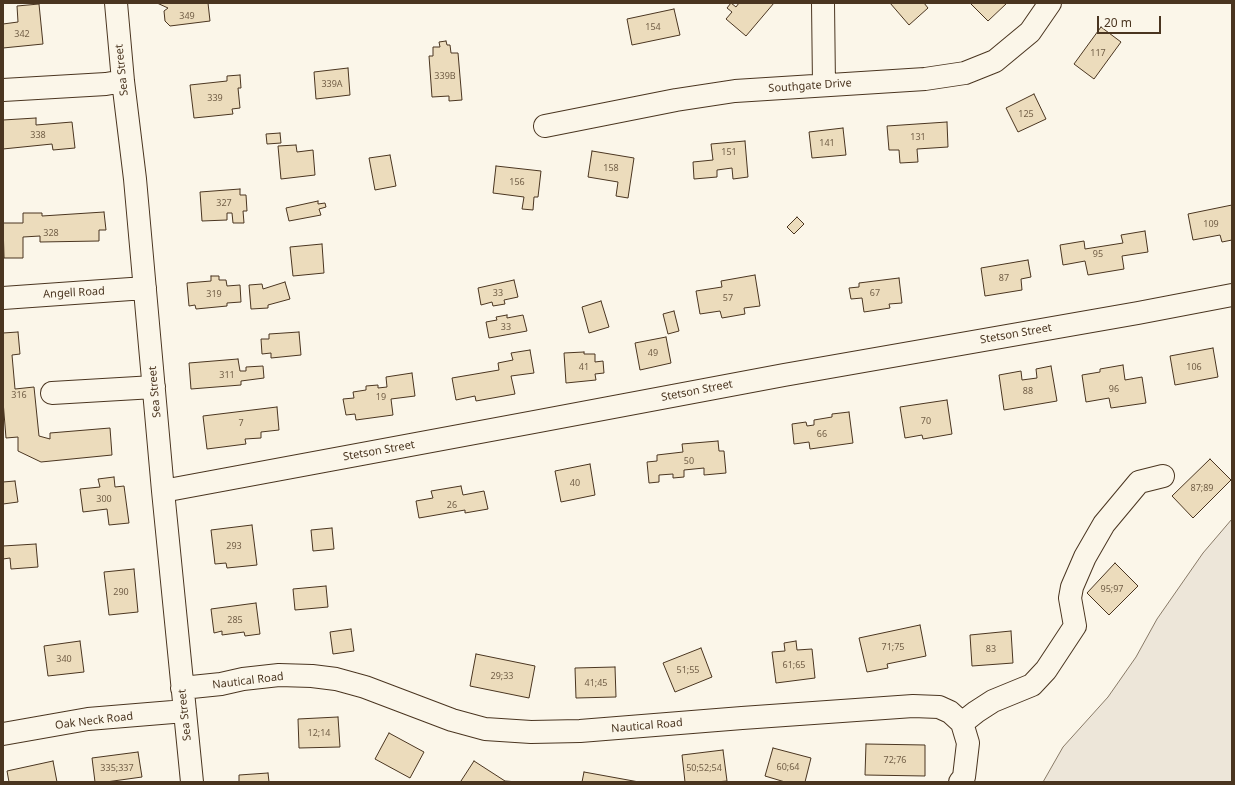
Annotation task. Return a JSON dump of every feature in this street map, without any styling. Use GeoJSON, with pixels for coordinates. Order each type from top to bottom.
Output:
{"type":"FeatureCollection","features":[{"type":"Feature","properties":{"kind":"street","name":"Sea Street"},"geometry":{"type":"LineString","coordinates":[[116,3],[123,81],[135,179],[163,491],[192,782]]}},
{"type":"Feature","properties":{"kind":"street"},"geometry":{"type":"LineString","coordinates":[[823,3],[824,85]]}},
{"type":"Feature","properties":{"kind":"street","name":"Southgate Drive"},"geometry":{"type":"LineString","coordinates":[[545,126],[676,100],[735,91],[925,79],[965,73],[995,61],[1030,32],[1050,3]]}},
{"type":"Feature","properties":{"kind":"street"},"geometry":{"type":"LineString","coordinates":[[3,90],[106,84],[123,81]]}},
{"type":"Feature","properties":{"kind":"street","name":"Angell Road"},"geometry":{"type":"LineString","coordinates":[[3,298],[145,288]]}},
{"type":"Feature","properties":{"kind":"street","name":"Stetson Street"},"geometry":{"type":"LineString","coordinates":[[163,491],[792,373],[1138,313],[1232,295]]}},
{"type":"Feature","properties":{"kind":"street"},"geometry":{"type":"LineString","coordinates":[[52,393],[154,387]]}},
{"type":"Feature","properties":{"kind":"street"},"geometry":{"type":"LineString","coordinates":[[960,782],[964,777],[968,743],[962,722],[993,701],[1032,685],[1046,670],[1075,626],[1070,598],[1072,587],[1085,557],[1104,524],[1139,482],[1163,476]]}},
{"type":"Feature","properties":{"kind":"street","name":"Nautical Road"},"geometry":{"type":"LineString","coordinates":[[182,688],[221,684],[243,679],[279,675],[312,676],[336,679],[365,687],[452,720],[485,729],[531,732],[580,731],[913,706],[939,707],[950,712],[962,722]]}},
{"type":"Feature","properties":{"kind":"street","name":"Oak Neck Road"},"geometry":{"type":"LineString","coordinates":[[3,734],[88,719],[185,711]]}},
{"type":"Feature","properties":{"kind":"shaded area"},"geometry":{"type":"Polygon","coordinates":[[[1232,519],[1232,782],[1043,782],[1063,747],[1108,697],[1136,657],[1157,619],[1203,553],[1232,519]]]}},
{"type":"Feature","properties":{"kind":"building"},"geometry":{"type":"Polygon","coordinates":[[[157,3],[208,3],[210,21],[170,26],[165,21],[164,11],[168,8],[157,3]]]}},
{"type":"Feature","properties":{"kind":"building"},"geometry":{"type":"Polygon","coordinates":[[[731,3],[736,7],[739,3],[774,3],[746,36],[726,19],[732,12],[727,8],[731,3]]]}},
{"type":"Feature","properties":{"kind":"building"},"geometry":{"type":"Polygon","coordinates":[[[890,3],[924,3],[928,8],[909,25],[890,3]]]}},
{"type":"Feature","properties":{"kind":"building"},"geometry":{"type":"Polygon","coordinates":[[[970,3],[1007,3],[988,21],[970,3]]]}},
{"type":"Feature","properties":{"kind":"building"},"geometry":{"type":"Polygon","coordinates":[[[39,4],[43,44],[3,48],[3,24],[18,22],[17,6],[39,4]]]}},
{"type":"Feature","properties":{"kind":"building"},"geometry":{"type":"Polygon","coordinates":[[[674,9],[680,35],[632,45],[627,19],[674,9]]]}},
{"type":"Feature","properties":{"kind":"building"},"geometry":{"type":"Polygon","coordinates":[[[1101,27],[1121,42],[1094,79],[1074,64],[1101,27]]]}},
{"type":"Feature","properties":{"kind":"building"},"geometry":{"type":"Polygon","coordinates":[[[446,41],[447,45],[450,45],[451,53],[458,53],[462,100],[449,101],[449,96],[432,97],[429,56],[433,56],[433,47],[440,47],[439,42],[446,41]]]}},
{"type":"Feature","properties":{"kind":"building"},"geometry":{"type":"Polygon","coordinates":[[[348,68],[350,95],[316,99],[314,72],[348,68]]]}},
{"type":"Feature","properties":{"kind":"building"},"geometry":{"type":"Polygon","coordinates":[[[240,75],[241,88],[238,88],[240,108],[232,109],[233,114],[194,118],[190,85],[227,81],[227,76],[240,75]]]}},
{"type":"Feature","properties":{"kind":"building"},"geometry":{"type":"Polygon","coordinates":[[[1034,94],[1046,119],[1018,132],[1006,108],[1034,94]]]}},
{"type":"Feature","properties":{"kind":"building"},"geometry":{"type":"Polygon","coordinates":[[[36,118],[36,125],[72,122],[75,148],[53,150],[52,144],[3,149],[3,120],[36,118]]]}},
{"type":"Feature","properties":{"kind":"building"},"geometry":{"type":"Polygon","coordinates":[[[947,122],[948,147],[917,149],[918,162],[900,163],[899,150],[889,150],[887,126],[947,122]]]}},
{"type":"Feature","properties":{"kind":"building"},"geometry":{"type":"Polygon","coordinates":[[[843,128],[846,155],[812,158],[809,132],[843,128]]]}},
{"type":"Feature","properties":{"kind":"building"},"geometry":{"type":"Polygon","coordinates":[[[280,133],[281,143],[267,144],[266,134],[280,133]]]}},
{"type":"Feature","properties":{"kind":"building"},"geometry":{"type":"Polygon","coordinates":[[[745,141],[748,177],[733,179],[732,168],[717,170],[717,177],[694,179],[693,162],[713,160],[711,144],[745,141]]]}},
{"type":"Feature","properties":{"kind":"building"},"geometry":{"type":"Polygon","coordinates":[[[296,145],[297,152],[313,150],[315,175],[281,179],[278,146],[296,145]]]}},
{"type":"Feature","properties":{"kind":"building"},"geometry":{"type":"Polygon","coordinates":[[[592,151],[634,158],[628,198],[616,196],[618,182],[588,177],[592,151]]]}},
{"type":"Feature","properties":{"kind":"building"},"geometry":{"type":"Polygon","coordinates":[[[390,155],[396,186],[375,190],[369,158],[390,155]]]}},
{"type":"Feature","properties":{"kind":"building"},"geometry":{"type":"Polygon","coordinates":[[[496,166],[541,171],[538,197],[534,197],[533,210],[522,209],[524,197],[493,193],[496,166]]]}},
{"type":"Feature","properties":{"kind":"building"},"geometry":{"type":"Polygon","coordinates":[[[240,189],[240,195],[246,195],[247,211],[243,211],[244,223],[233,223],[232,213],[227,213],[227,220],[202,221],[200,192],[240,189]]]}},
{"type":"Feature","properties":{"kind":"building"},"geometry":{"type":"Polygon","coordinates":[[[318,201],[318,204],[325,203],[326,207],[319,209],[321,215],[289,221],[286,208],[318,201]]]}},
{"type":"Feature","properties":{"kind":"building"},"geometry":{"type":"Polygon","coordinates":[[[1232,205],[1232,240],[1222,242],[1220,235],[1193,240],[1188,214],[1232,205]]]}},
{"type":"Feature","properties":{"kind":"building"},"geometry":{"type":"Polygon","coordinates":[[[104,212],[106,230],[99,230],[99,241],[40,242],[40,236],[23,237],[23,258],[4,258],[3,223],[23,223],[23,213],[42,213],[42,216],[104,212]]]}},
{"type":"Feature","properties":{"kind":"building"},"geometry":{"type":"Polygon","coordinates":[[[797,217],[804,224],[794,234],[787,227],[797,217]]]}},
{"type":"Feature","properties":{"kind":"building"},"geometry":{"type":"Polygon","coordinates":[[[1145,231],[1148,252],[1122,256],[1124,269],[1088,275],[1085,261],[1063,265],[1060,245],[1084,241],[1085,249],[1123,243],[1121,235],[1145,231]]]}},
{"type":"Feature","properties":{"kind":"building"},"geometry":{"type":"Polygon","coordinates":[[[322,244],[324,273],[293,276],[290,247],[322,244]]]}},
{"type":"Feature","properties":{"kind":"building"},"geometry":{"type":"Polygon","coordinates":[[[1028,260],[1031,277],[1021,279],[1022,290],[985,296],[981,268],[1028,260]]]}},
{"type":"Feature","properties":{"kind":"building"},"geometry":{"type":"Polygon","coordinates":[[[755,275],[760,306],[744,308],[745,314],[722,318],[720,311],[700,314],[696,291],[722,287],[721,281],[755,275]]]}},
{"type":"Feature","properties":{"kind":"building"},"geometry":{"type":"Polygon","coordinates":[[[211,276],[219,276],[219,280],[226,280],[227,286],[240,285],[241,302],[227,303],[227,306],[196,309],[195,305],[189,306],[187,283],[211,281],[211,276]]]}},
{"type":"Feature","properties":{"kind":"building"},"geometry":{"type":"Polygon","coordinates":[[[899,278],[902,303],[889,304],[890,308],[864,312],[862,298],[851,299],[849,288],[859,287],[859,283],[899,278]]]}},
{"type":"Feature","properties":{"kind":"building"},"geometry":{"type":"Polygon","coordinates":[[[514,280],[518,297],[504,300],[505,304],[493,306],[492,302],[481,305],[478,288],[514,280]]]}},
{"type":"Feature","properties":{"kind":"building"},"geometry":{"type":"Polygon","coordinates":[[[285,282],[290,299],[268,305],[268,308],[251,309],[249,285],[262,284],[263,289],[285,282]]]}},
{"type":"Feature","properties":{"kind":"building"},"geometry":{"type":"Polygon","coordinates":[[[601,301],[609,327],[589,333],[582,307],[601,301]]]}},
{"type":"Feature","properties":{"kind":"building"},"geometry":{"type":"Polygon","coordinates":[[[674,311],[679,331],[668,334],[663,314],[674,311]]]}},
{"type":"Feature","properties":{"kind":"building"},"geometry":{"type":"Polygon","coordinates":[[[507,315],[507,318],[523,315],[527,331],[489,338],[486,322],[497,320],[496,317],[507,315]]]}},
{"type":"Feature","properties":{"kind":"building"},"geometry":{"type":"Polygon","coordinates":[[[18,332],[20,354],[12,355],[15,389],[34,387],[39,436],[50,439],[50,433],[110,428],[112,455],[41,462],[18,451],[18,437],[6,438],[3,401],[3,333],[18,332]]]}},
{"type":"Feature","properties":{"kind":"building"},"geometry":{"type":"Polygon","coordinates":[[[299,332],[301,355],[271,358],[271,353],[262,354],[261,339],[269,339],[269,334],[299,332]]]}},
{"type":"Feature","properties":{"kind":"building"},"geometry":{"type":"Polygon","coordinates":[[[666,337],[671,363],[640,370],[635,343],[666,337]]]}},
{"type":"Feature","properties":{"kind":"building"},"geometry":{"type":"Polygon","coordinates":[[[1213,348],[1218,377],[1175,385],[1170,356],[1213,348]]]}},
{"type":"Feature","properties":{"kind":"building"},"geometry":{"type":"Polygon","coordinates":[[[530,350],[534,373],[511,376],[515,394],[476,401],[475,396],[456,400],[452,378],[499,370],[498,363],[513,360],[511,353],[530,350]]]}},
{"type":"Feature","properties":{"kind":"building"},"geometry":{"type":"Polygon","coordinates":[[[584,352],[584,354],[595,354],[595,362],[603,361],[604,373],[595,374],[596,380],[566,383],[564,353],[584,352]]]}},
{"type":"Feature","properties":{"kind":"building"},"geometry":{"type":"Polygon","coordinates":[[[238,359],[240,371],[246,371],[246,367],[263,366],[264,378],[241,381],[241,385],[191,389],[189,363],[238,359]]]}},
{"type":"Feature","properties":{"kind":"building"},"geometry":{"type":"Polygon","coordinates":[[[1123,365],[1125,380],[1142,377],[1146,403],[1111,408],[1109,398],[1086,402],[1082,375],[1100,372],[1100,369],[1123,365]]]}},
{"type":"Feature","properties":{"kind":"building"},"geometry":{"type":"Polygon","coordinates":[[[1051,366],[1057,401],[1004,410],[999,375],[1021,371],[1022,380],[1037,378],[1036,369],[1051,366]]]}},
{"type":"Feature","properties":{"kind":"building"},"geometry":{"type":"Polygon","coordinates":[[[412,373],[415,396],[391,399],[393,415],[356,420],[355,414],[346,415],[343,399],[354,398],[353,392],[366,390],[366,386],[378,385],[378,388],[387,387],[386,377],[412,373]]]}},
{"type":"Feature","properties":{"kind":"building"},"geometry":{"type":"Polygon","coordinates":[[[947,400],[952,434],[923,439],[922,435],[905,438],[900,407],[947,400]]]}},
{"type":"Feature","properties":{"kind":"building"},"geometry":{"type":"Polygon","coordinates":[[[277,407],[279,430],[261,432],[261,438],[245,439],[246,444],[207,449],[203,416],[277,407]]]}},
{"type":"Feature","properties":{"kind":"building"},"geometry":{"type":"Polygon","coordinates":[[[849,412],[853,443],[810,449],[809,442],[794,444],[792,424],[806,422],[807,426],[814,425],[814,420],[832,417],[832,414],[849,412]]]}},
{"type":"Feature","properties":{"kind":"building"},"geometry":{"type":"Polygon","coordinates":[[[718,441],[719,451],[724,451],[726,473],[704,475],[704,468],[684,470],[684,477],[673,478],[673,474],[659,475],[659,482],[649,483],[647,462],[657,461],[657,455],[683,452],[682,444],[718,441]]]}},
{"type":"Feature","properties":{"kind":"building"},"geometry":{"type":"Polygon","coordinates":[[[1210,459],[1231,480],[1193,518],[1172,496],[1210,459]]]}},
{"type":"Feature","properties":{"kind":"building"},"geometry":{"type":"Polygon","coordinates":[[[590,464],[595,495],[561,502],[555,471],[590,464]]]}},
{"type":"Feature","properties":{"kind":"building"},"geometry":{"type":"Polygon","coordinates":[[[114,477],[115,487],[124,486],[129,523],[109,525],[107,509],[83,512],[80,489],[100,487],[98,479],[114,477]]]}},
{"type":"Feature","properties":{"kind":"building"},"geometry":{"type":"Polygon","coordinates":[[[15,481],[18,502],[3,504],[3,482],[15,481]]]}},
{"type":"Feature","properties":{"kind":"building"},"geometry":{"type":"Polygon","coordinates":[[[461,486],[463,495],[484,491],[488,509],[465,513],[465,510],[419,518],[416,501],[433,498],[431,491],[461,486]]]}},
{"type":"Feature","properties":{"kind":"building"},"geometry":{"type":"Polygon","coordinates":[[[252,525],[257,565],[227,568],[226,563],[215,564],[211,530],[252,525]]]}},
{"type":"Feature","properties":{"kind":"building"},"geometry":{"type":"Polygon","coordinates":[[[332,528],[334,549],[313,551],[311,530],[332,528]]]}},
{"type":"Feature","properties":{"kind":"building"},"geometry":{"type":"Polygon","coordinates":[[[36,544],[38,567],[11,569],[10,558],[3,559],[3,546],[36,544]]]}},
{"type":"Feature","properties":{"kind":"building"},"geometry":{"type":"Polygon","coordinates":[[[1115,563],[1138,586],[1109,615],[1087,593],[1115,563]]]}},
{"type":"Feature","properties":{"kind":"building"},"geometry":{"type":"Polygon","coordinates":[[[134,569],[138,612],[109,615],[104,572],[134,569]]]}},
{"type":"Feature","properties":{"kind":"building"},"geometry":{"type":"Polygon","coordinates":[[[326,586],[328,607],[295,610],[293,589],[326,586]]]}},
{"type":"Feature","properties":{"kind":"building"},"geometry":{"type":"Polygon","coordinates":[[[256,603],[260,634],[245,636],[244,632],[222,635],[222,631],[214,633],[211,609],[256,603]]]}},
{"type":"Feature","properties":{"kind":"building"},"geometry":{"type":"Polygon","coordinates":[[[920,625],[926,656],[887,664],[888,668],[867,672],[859,638],[920,625]]]}},
{"type":"Feature","properties":{"kind":"building"},"geometry":{"type":"Polygon","coordinates":[[[351,629],[354,651],[333,654],[330,632],[351,629]]]}},
{"type":"Feature","properties":{"kind":"building"},"geometry":{"type":"Polygon","coordinates":[[[1011,631],[1013,663],[972,666],[970,635],[1011,631]]]}},
{"type":"Feature","properties":{"kind":"building"},"geometry":{"type":"Polygon","coordinates":[[[80,641],[84,672],[48,676],[44,646],[80,641]]]}},
{"type":"Feature","properties":{"kind":"building"},"geometry":{"type":"Polygon","coordinates":[[[796,641],[797,650],[812,649],[815,678],[776,683],[772,652],[785,651],[784,643],[796,641]]]}},
{"type":"Feature","properties":{"kind":"building"},"geometry":{"type":"Polygon","coordinates":[[[701,648],[712,677],[675,692],[663,663],[701,648]]]}},
{"type":"Feature","properties":{"kind":"building"},"geometry":{"type":"Polygon","coordinates":[[[476,654],[535,666],[529,698],[470,686],[476,654]]]}},
{"type":"Feature","properties":{"kind":"building"},"geometry":{"type":"Polygon","coordinates":[[[615,667],[616,697],[576,698],[575,668],[615,667]]]}},
{"type":"Feature","properties":{"kind":"building"},"geometry":{"type":"Polygon","coordinates":[[[338,717],[340,747],[299,748],[298,719],[338,717]]]}},
{"type":"Feature","properties":{"kind":"building"},"geometry":{"type":"Polygon","coordinates":[[[389,733],[424,752],[410,778],[375,759],[389,733]]]}},
{"type":"Feature","properties":{"kind":"building"},"geometry":{"type":"Polygon","coordinates":[[[866,744],[925,745],[925,776],[865,775],[866,744]]]}},
{"type":"Feature","properties":{"kind":"building"},"geometry":{"type":"Polygon","coordinates":[[[773,748],[811,758],[805,782],[785,782],[765,776],[773,748]]]}},
{"type":"Feature","properties":{"kind":"building"},"geometry":{"type":"Polygon","coordinates":[[[723,750],[727,781],[685,782],[682,755],[723,750]]]}},
{"type":"Feature","properties":{"kind":"building"},"geometry":{"type":"Polygon","coordinates":[[[138,752],[142,777],[95,782],[92,758],[138,752]]]}},
{"type":"Feature","properties":{"kind":"building"},"geometry":{"type":"Polygon","coordinates":[[[53,761],[57,782],[9,782],[7,771],[53,761]]]}},
{"type":"Feature","properties":{"kind":"building"},"geometry":{"type":"Polygon","coordinates":[[[474,761],[505,781],[518,782],[461,781],[474,761]]]}},
{"type":"Feature","properties":{"kind":"building"},"geometry":{"type":"Polygon","coordinates":[[[584,772],[639,782],[582,782],[584,772]]]}},
{"type":"Feature","properties":{"kind":"building"},"geometry":{"type":"Polygon","coordinates":[[[268,773],[269,782],[239,782],[239,775],[268,773]]]}}]}
